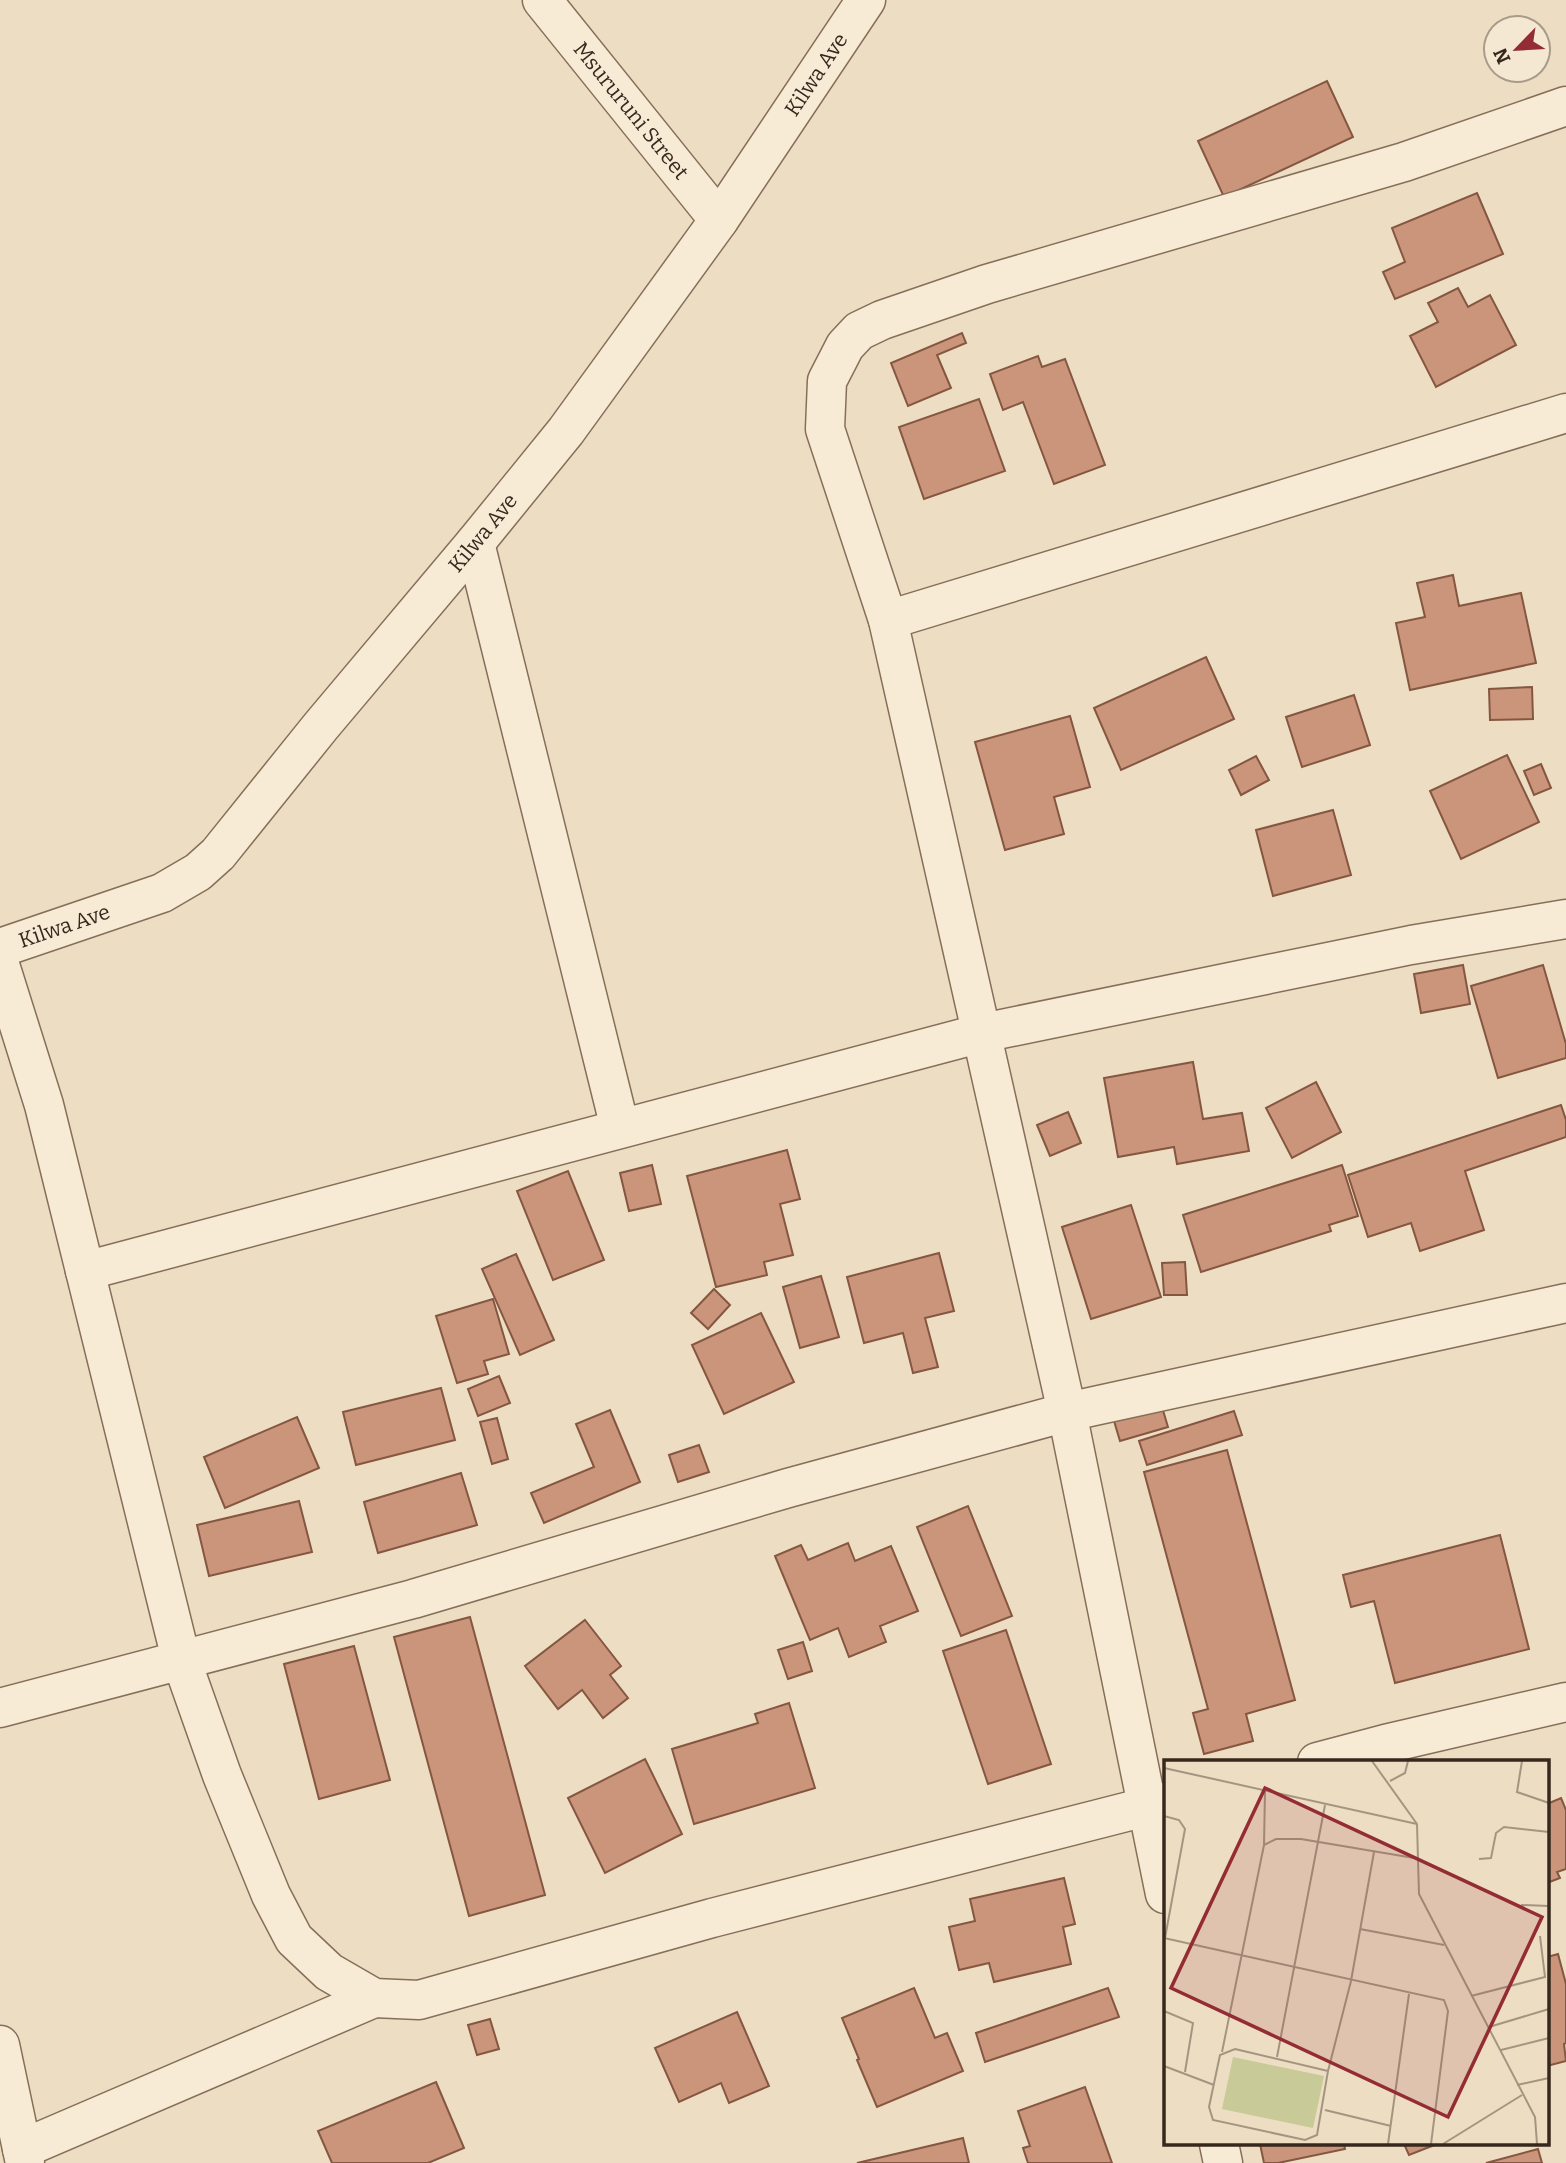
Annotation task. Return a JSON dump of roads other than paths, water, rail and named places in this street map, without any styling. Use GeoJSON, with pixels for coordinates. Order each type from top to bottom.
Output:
{"type":"FeatureCollection","features":[{"type":"Feature","properties":{"kind":"street","name":"Msururuni Street"},"geometry":{"type":"LineString","coordinates":[[542,0],[719,220]]}},
{"type":"Feature","properties":{"kind":"street","name":"Kilwa Ave"},"geometry":{"type":"LineString","coordinates":[[0,948],[162,893],[198,873],[218,854],[566,432],[719,220],[860,3]]}},
{"type":"Feature","properties":{"kind":"street"},"geometry":{"type":"LineString","coordinates":[[1164,1884],[1156,1805],[888,620],[825,429],[827,381],[845,346],[859,331],[882,320],[987,284],[1404,162],[1566,106]]}},
{"type":"Feature","properties":{"kind":"street"},"geometry":{"type":"LineString","coordinates":[[888,620],[1566,413]]}},
{"type":"Feature","properties":{"kind":"street"},"geometry":{"type":"LineString","coordinates":[[475,543],[620,1128]]}},
{"type":"Feature","properties":{"kind":"street"},"geometry":{"type":"LineString","coordinates":[[85,1271],[982,1033],[1411,945],[1566,919]]}},
{"type":"Feature","properties":{"kind":"street"},"geometry":{"type":"LineString","coordinates":[[0,965],[44,1105],[181,1659],[222,1775],[271,1895],[294,1939],[329,1972],[374,1998]]}},
{"type":"Feature","properties":{"kind":"street"},"geometry":{"type":"LineString","coordinates":[[0,1708],[413,1599],[788,1488],[1067,1412],[1566,1303]]}},
{"type":"Feature","properties":{"kind":"street"},"geometry":{"type":"LineString","coordinates":[[1325,1760],[1566,1702]]}},
{"type":"Feature","properties":{"kind":"street"},"geometry":{"type":"LineString","coordinates":[[0,2045],[23,2156],[374,1998],[419,2000],[712,1917],[1156,1805]]}}]}
